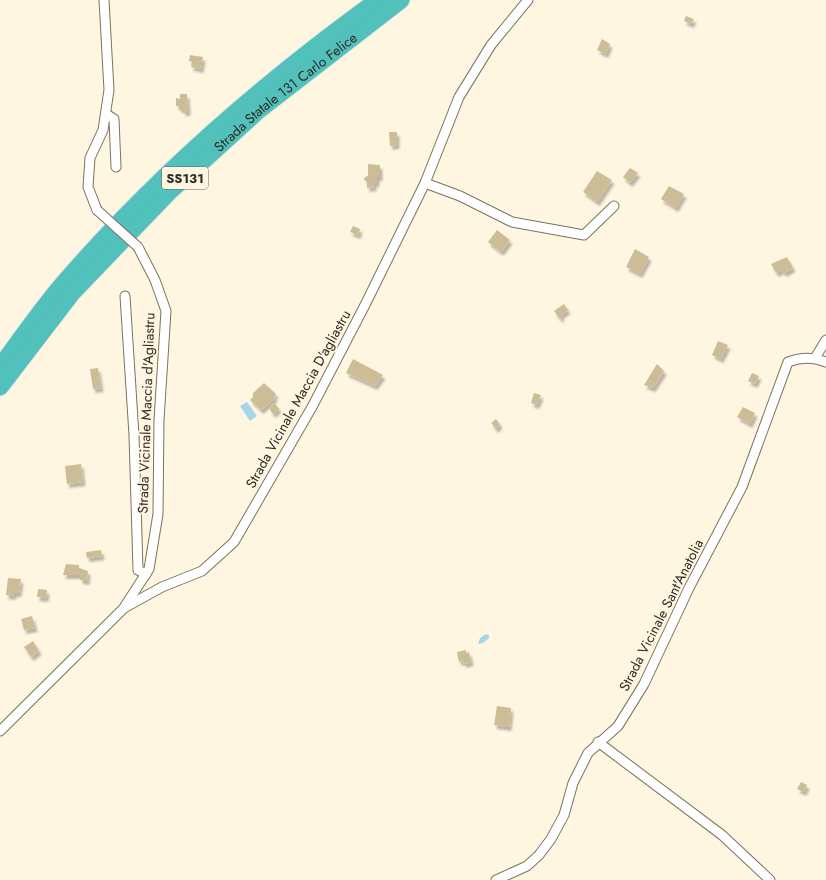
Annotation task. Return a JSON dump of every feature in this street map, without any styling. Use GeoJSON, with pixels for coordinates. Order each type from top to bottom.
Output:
{"type":"FeatureCollection","features":[{"type":"Feature","properties":{"kind":"highway","name":"Strada Statale 131 Carlo Felice"},"geometry":{"type":"LineString","coordinates":[[0,367],[61,286],[158,183],[248,100],[378,0]]}},
{"type":"Feature","properties":{"kind":"highway","name":"Strada Statale 131 Carlo Felice"},"geometry":{"type":"LineString","coordinates":[[0,387],[72,293],[169,192],[258,110],[401,0]]}},
{"type":"Feature","properties":{"kind":"street","name":"Strada Vicinale Maccia d'Agliastru"},"geometry":{"type":"LineString","coordinates":[[104,0],[110,90],[103,130],[90,158],[88,187],[97,210],[138,247],[154,280],[166,311],[159,420],[158,514],[149,569],[124,608]]}},
{"type":"Feature","properties":{"kind":"street","name":"Strada Vicinale Maccia D'agliastru"},"geometry":{"type":"LineString","coordinates":[[0,731],[124,608],[162,587],[202,571],[234,542],[312,407],[366,303],[425,183],[460,97],[491,45],[528,0]]}},
{"type":"Feature","properties":{"kind":"street"},"geometry":{"type":"LineString","coordinates":[[106,114],[114,119],[116,167]]}},
{"type":"Feature","properties":{"kind":"street"},"geometry":{"type":"LineString","coordinates":[[425,183],[460,196],[512,222],[584,235],[614,206]]}},
{"type":"Feature","properties":{"kind":"street"},"geometry":{"type":"LineString","coordinates":[[125,296],[134,435],[138,570],[146,574]]}},
{"type":"Feature","properties":{"kind":"street"},"geometry":{"type":"LineString","coordinates":[[815,358],[826,340]]}},
{"type":"Feature","properties":{"kind":"street","name":"Strada Vicinale Sant'Anatolia"},"geometry":{"type":"LineString","coordinates":[[496,880],[527,866],[547,844],[564,815],[573,783],[583,761],[598,742],[618,726],[644,684],[689,588],[742,487],[788,362],[801,358],[815,358],[826,362]]}},
{"type":"Feature","properties":{"kind":"street"},"geometry":{"type":"LineString","coordinates":[[598,742],[722,835],[770,880]]}},
{"type":"Feature","properties":{"kind":"water"},"geometry":{"type":"Polygon","coordinates":[[[247,402],[257,416],[250,421],[240,406],[247,402]]]}},
{"type":"Feature","properties":{"kind":"water"},"geometry":{"type":"Polygon","coordinates":[[[486,634],[489,635],[489,638],[483,643],[478,644],[480,638],[486,634]]]}},
{"type":"Feature","properties":{"kind":"building"},"geometry":{"type":"Polygon","coordinates":[[[686,16],[694,19],[691,24],[684,21],[686,16]]]}},
{"type":"Feature","properties":{"kind":"building"},"geometry":{"type":"Polygon","coordinates":[[[602,39],[610,44],[606,54],[597,50],[602,39]]]}},
{"type":"Feature","properties":{"kind":"building"},"geometry":{"type":"Polygon","coordinates":[[[190,55],[203,57],[201,69],[191,67],[192,62],[189,61],[190,55]]]}},
{"type":"Feature","properties":{"kind":"building"},"geometry":{"type":"Polygon","coordinates":[[[180,94],[187,94],[188,112],[183,112],[183,109],[179,109],[179,106],[176,106],[176,98],[180,99],[180,94]]]}},
{"type":"Feature","properties":{"kind":"building"},"geometry":{"type":"Polygon","coordinates":[[[389,132],[397,132],[397,145],[390,146],[389,132]]]}},
{"type":"Feature","properties":{"kind":"building"},"geometry":{"type":"Polygon","coordinates":[[[368,164],[380,165],[380,177],[377,177],[377,183],[374,183],[374,187],[367,188],[367,182],[364,180],[365,177],[368,176],[368,164]]]}},
{"type":"Feature","properties":{"kind":"building"},"geometry":{"type":"Polygon","coordinates":[[[630,168],[638,173],[630,183],[623,177],[630,168]]]}},
{"type":"Feature","properties":{"kind":"building"},"geometry":{"type":"Polygon","coordinates":[[[597,171],[612,180],[597,202],[583,192],[597,171]]]}},
{"type":"Feature","properties":{"kind":"building"},"geometry":{"type":"Polygon","coordinates":[[[669,186],[684,194],[676,208],[661,199],[669,186]]]}},
{"type":"Feature","properties":{"kind":"building"},"geometry":{"type":"Polygon","coordinates":[[[353,226],[360,229],[358,235],[350,232],[353,226]]]}},
{"type":"Feature","properties":{"kind":"building"},"geometry":{"type":"Polygon","coordinates":[[[497,230],[510,240],[501,252],[488,242],[497,230]]]}},
{"type":"Feature","properties":{"kind":"building"},"geometry":{"type":"Polygon","coordinates":[[[635,249],[649,257],[640,274],[626,267],[635,249]]]}},
{"type":"Feature","properties":{"kind":"building"},"geometry":{"type":"Polygon","coordinates":[[[787,257],[793,268],[784,273],[782,270],[776,273],[771,264],[787,257]]]}},
{"type":"Feature","properties":{"kind":"building"},"geometry":{"type":"Polygon","coordinates":[[[564,304],[568,310],[561,315],[562,317],[560,319],[554,311],[564,304]]]}},
{"type":"Feature","properties":{"kind":"building"},"geometry":{"type":"Polygon","coordinates":[[[718,341],[728,345],[721,359],[712,355],[718,341]]]}},
{"type":"Feature","properties":{"kind":"building"},"geometry":{"type":"Polygon","coordinates":[[[353,359],[383,375],[375,386],[346,373],[353,359]]]}},
{"type":"Feature","properties":{"kind":"building"},"geometry":{"type":"Polygon","coordinates":[[[657,364],[664,371],[653,388],[644,385],[657,364]]]}},
{"type":"Feature","properties":{"kind":"building"},"geometry":{"type":"Polygon","coordinates":[[[98,368],[101,388],[93,389],[90,369],[98,368]]]}},
{"type":"Feature","properties":{"kind":"building"},"geometry":{"type":"Polygon","coordinates":[[[752,373],[759,376],[755,384],[748,381],[752,373]]]}},
{"type":"Feature","properties":{"kind":"building"},"geometry":{"type":"Polygon","coordinates":[[[264,383],[276,394],[274,396],[275,398],[261,410],[250,400],[253,397],[253,393],[264,383]]]}},
{"type":"Feature","properties":{"kind":"building"},"geometry":{"type":"Polygon","coordinates":[[[534,393],[541,395],[537,405],[531,403],[534,393]]]}},
{"type":"Feature","properties":{"kind":"building"},"geometry":{"type":"Polygon","coordinates":[[[275,403],[279,409],[273,414],[269,408],[275,403]]]}},
{"type":"Feature","properties":{"kind":"building"},"geometry":{"type":"Polygon","coordinates":[[[743,407],[755,413],[750,424],[737,417],[743,407]]]}},
{"type":"Feature","properties":{"kind":"building"},"geometry":{"type":"Polygon","coordinates":[[[496,419],[500,424],[496,429],[491,423],[496,419]]]}},
{"type":"Feature","properties":{"kind":"building"},"geometry":{"type":"Polygon","coordinates":[[[81,464],[83,482],[67,484],[65,466],[81,464]]]}},
{"type":"Feature","properties":{"kind":"building"},"geometry":{"type":"Polygon","coordinates":[[[101,550],[102,556],[87,558],[86,552],[101,550]]]}},
{"type":"Feature","properties":{"kind":"building"},"geometry":{"type":"Polygon","coordinates":[[[66,564],[79,565],[79,568],[88,571],[87,581],[80,580],[80,575],[63,575],[66,564]]]}},
{"type":"Feature","properties":{"kind":"building"},"geometry":{"type":"Polygon","coordinates":[[[8,578],[21,579],[19,593],[14,593],[13,596],[6,595],[8,578]]]}},
{"type":"Feature","properties":{"kind":"building"},"geometry":{"type":"Polygon","coordinates":[[[38,589],[47,590],[46,598],[37,597],[38,589]]]}},
{"type":"Feature","properties":{"kind":"building"},"geometry":{"type":"Polygon","coordinates":[[[32,616],[35,628],[24,630],[21,619],[32,616]]]}},
{"type":"Feature","properties":{"kind":"building"},"geometry":{"type":"Polygon","coordinates":[[[33,641],[39,651],[31,657],[24,647],[33,641]]]}},
{"type":"Feature","properties":{"kind":"building"},"geometry":{"type":"Polygon","coordinates":[[[466,650],[466,653],[469,652],[471,662],[464,664],[463,661],[459,662],[457,652],[466,650]]]}},
{"type":"Feature","properties":{"kind":"building"},"geometry":{"type":"Polygon","coordinates":[[[497,706],[511,708],[509,727],[494,725],[497,706]]]}},
{"type":"Feature","properties":{"kind":"building"},"geometry":{"type":"Polygon","coordinates":[[[801,782],[807,785],[804,792],[797,789],[801,782]]]}}]}
